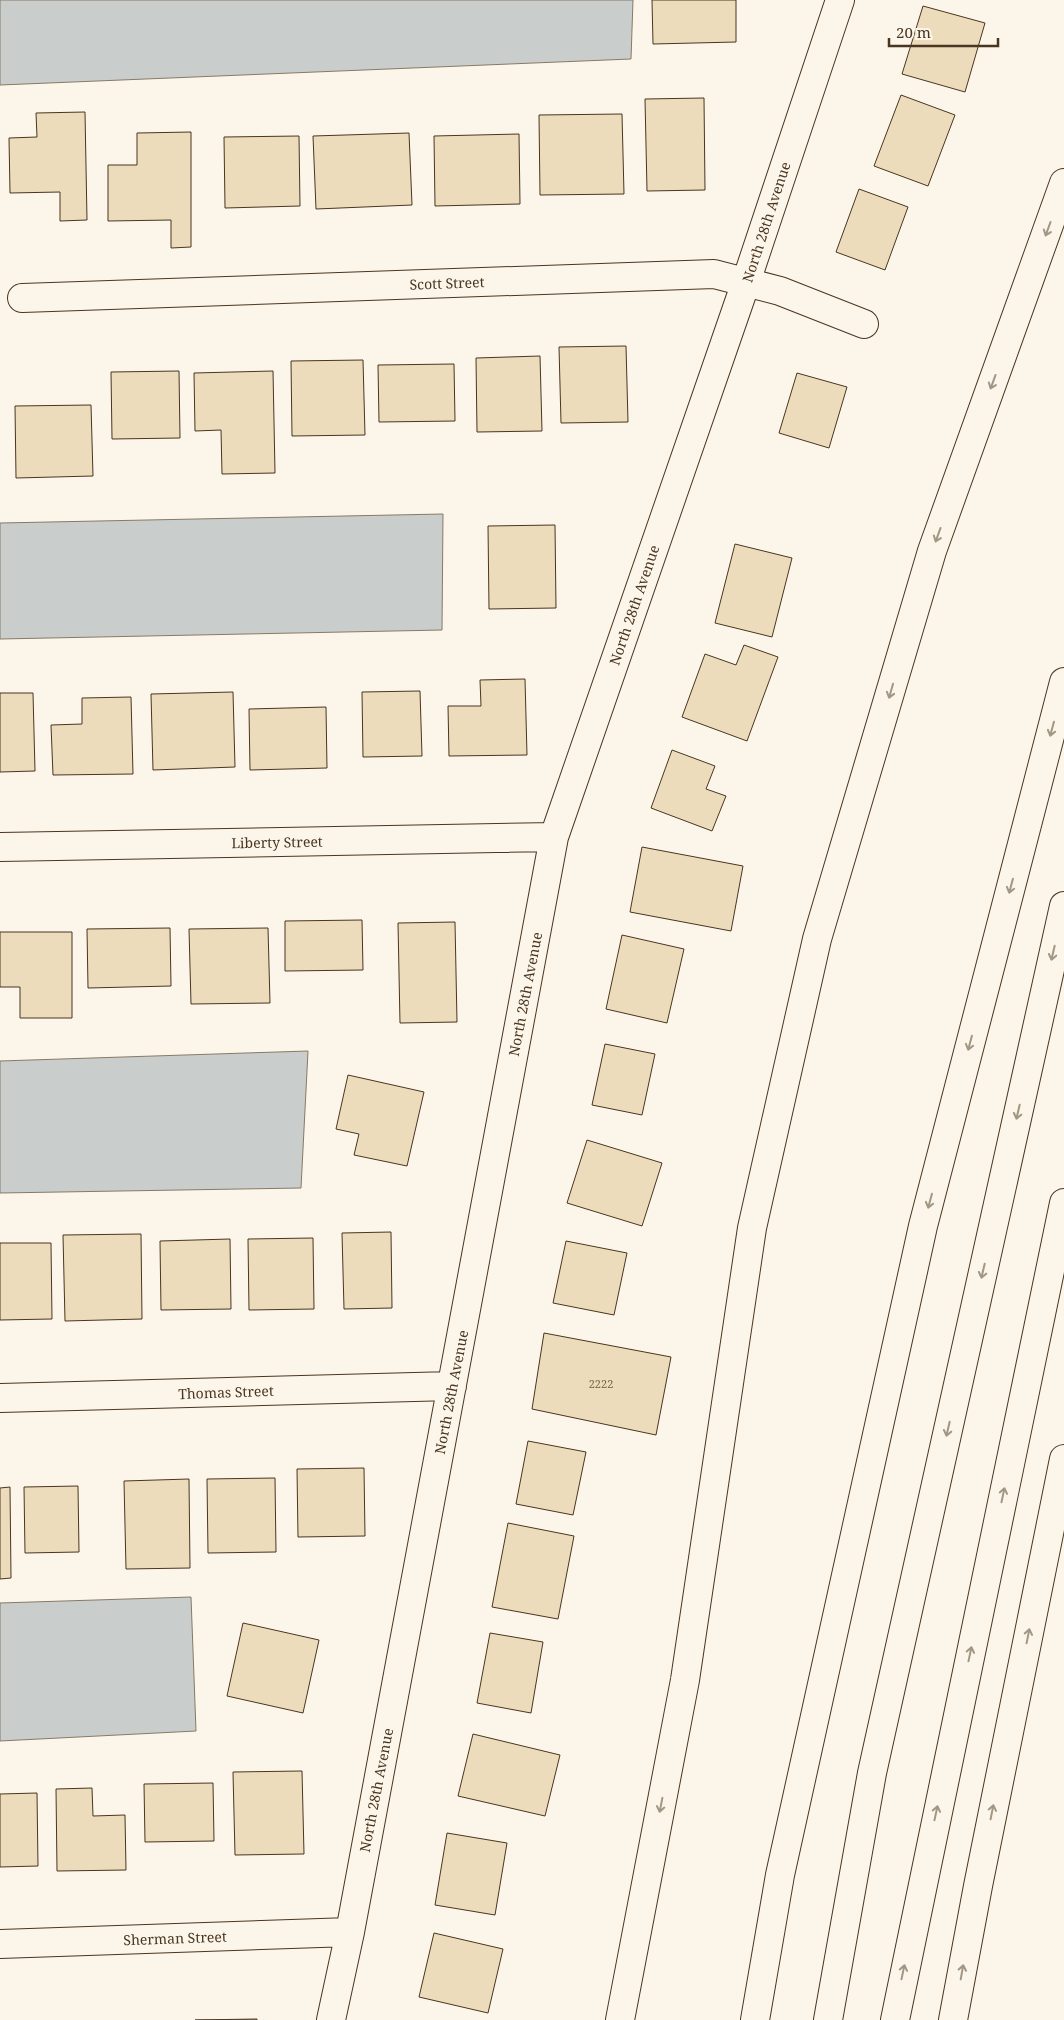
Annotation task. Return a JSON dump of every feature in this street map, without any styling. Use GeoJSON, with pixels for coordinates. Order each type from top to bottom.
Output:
{"type":"FeatureCollection","features":[{"type":"Feature","properties":{"kind":"main road","name":"North 28th Avenue"},"geometry":{"type":"LineString","coordinates":[[331,2020],[350,1932],[554,837],[746,282],[840,0]]}},
{"type":"Feature","properties":{"kind":"main road"},"geometry":{"type":"LineString","coordinates":[[620,2020],[686,1680],[752,1228],[817,939],[932,551],[1064,183]]}},
{"type":"Feature","properties":{"kind":"main road","name":"Scott Street"},"geometry":{"type":"LineString","coordinates":[[22,298],[714,274],[780,291],[864,324]]}},
{"type":"Feature","properties":{"kind":"main road"},"geometry":{"type":"LineString","coordinates":[[755,2020],[780,1875],[923,1226],[1064,682]]}},
{"type":"Feature","properties":{"kind":"main road","name":"Liberty Street"},"geometry":{"type":"LineString","coordinates":[[0,847],[554,837]]}},
{"type":"Feature","properties":{"kind":"main road"},"geometry":{"type":"LineString","coordinates":[[828,2020],[872,1773],[1064,906]]}},
{"type":"Feature","properties":{"kind":"main road"},"geometry":{"type":"LineString","coordinates":[[894,2020],[1064,1203]]}},
{"type":"Feature","properties":{"kind":"main road","name":"Thomas Street"},"geometry":{"type":"LineString","coordinates":[[0,1398],[452,1386]]}},
{"type":"Feature","properties":{"kind":"main road"},"geometry":{"type":"LineString","coordinates":[[953,2020],[1064,1458]]}},
{"type":"Feature","properties":{"kind":"main road","name":"Sherman Street"},"geometry":{"type":"LineString","coordinates":[[0,1944],[350,1932]]}},
{"type":"Feature","properties":{"kind":"shaded area"},"geometry":{"type":"Polygon","coordinates":[[[0,0],[633,0],[631,59],[0,85],[0,0]]]}},
{"type":"Feature","properties":{"kind":"shaded area"},"geometry":{"type":"Polygon","coordinates":[[[443,514],[442,630],[0,639],[0,523],[443,514]]]}},
{"type":"Feature","properties":{"kind":"shaded area"},"geometry":{"type":"Polygon","coordinates":[[[308,1051],[301,1188],[0,1193],[0,1061],[308,1051]]]}},
{"type":"Feature","properties":{"kind":"shaded area"},"geometry":{"type":"Polygon","coordinates":[[[191,1597],[196,1731],[0,1741],[0,1603],[191,1597]]]}},
{"type":"Feature","properties":{"kind":"building"},"geometry":{"type":"Polygon","coordinates":[[[652,0],[736,0],[736,42],[653,44],[652,0]]]}},
{"type":"Feature","properties":{"kind":"building"},"geometry":{"type":"Polygon","coordinates":[[[923,6],[985,23],[965,92],[902,74],[923,6]]]}},
{"type":"Feature","properties":{"kind":"building"},"geometry":{"type":"Polygon","coordinates":[[[901,95],[955,115],[928,186],[874,166],[901,95]]]}},
{"type":"Feature","properties":{"kind":"building"},"geometry":{"type":"Polygon","coordinates":[[[704,98],[705,190],[647,191],[645,99],[704,98]]]}},
{"type":"Feature","properties":{"kind":"building"},"geometry":{"type":"Polygon","coordinates":[[[85,112],[87,220],[60,221],[60,192],[10,193],[9,138],[37,137],[36,113],[85,112]]]}},
{"type":"Feature","properties":{"kind":"building"},"geometry":{"type":"Polygon","coordinates":[[[622,114],[624,194],[540,195],[539,115],[622,114]]]}},
{"type":"Feature","properties":{"kind":"building"},"geometry":{"type":"Polygon","coordinates":[[[191,132],[191,247],[171,248],[171,220],[108,221],[108,165],[137,165],[137,133],[191,132]]]}},
{"type":"Feature","properties":{"kind":"building"},"geometry":{"type":"Polygon","coordinates":[[[409,133],[412,205],[316,209],[313,136],[409,133]]]}},
{"type":"Feature","properties":{"kind":"building"},"geometry":{"type":"Polygon","coordinates":[[[519,134],[520,204],[435,206],[434,136],[519,134]]]}},
{"type":"Feature","properties":{"kind":"building"},"geometry":{"type":"Polygon","coordinates":[[[299,136],[300,206],[225,208],[224,137],[299,136]]]}},
{"type":"Feature","properties":{"kind":"building"},"geometry":{"type":"Polygon","coordinates":[[[859,189],[908,207],[885,270],[836,252],[859,189]]]}},
{"type":"Feature","properties":{"kind":"building"},"geometry":{"type":"Polygon","coordinates":[[[626,346],[628,422],[561,423],[559,347],[626,346]]]}},
{"type":"Feature","properties":{"kind":"building"},"geometry":{"type":"Polygon","coordinates":[[[540,356],[542,431],[477,432],[476,358],[540,356]]]}},
{"type":"Feature","properties":{"kind":"building"},"geometry":{"type":"Polygon","coordinates":[[[363,360],[365,435],[292,436],[291,361],[363,360]]]}},
{"type":"Feature","properties":{"kind":"building"},"geometry":{"type":"Polygon","coordinates":[[[454,364],[455,421],[379,422],[378,365],[454,364]]]}},
{"type":"Feature","properties":{"kind":"building"},"geometry":{"type":"Polygon","coordinates":[[[179,371],[180,438],[112,439],[111,372],[179,371]]]}},
{"type":"Feature","properties":{"kind":"building"},"geometry":{"type":"Polygon","coordinates":[[[273,371],[275,473],[222,474],[221,430],[195,431],[194,373],[273,371]]]}},
{"type":"Feature","properties":{"kind":"building"},"geometry":{"type":"Polygon","coordinates":[[[797,373],[847,387],[829,448],[779,433],[797,373]]]}},
{"type":"Feature","properties":{"kind":"building"},"geometry":{"type":"Polygon","coordinates":[[[91,405],[93,476],[16,478],[15,406],[91,405]]]}},
{"type":"Feature","properties":{"kind":"building"},"geometry":{"type":"Polygon","coordinates":[[[555,525],[556,608],[489,609],[488,526],[555,525]]]}},
{"type":"Feature","properties":{"kind":"building"},"geometry":{"type":"Polygon","coordinates":[[[735,544],[792,558],[772,637],[715,623],[735,544]]]}},
{"type":"Feature","properties":{"kind":"building"},"geometry":{"type":"Polygon","coordinates":[[[744,645],[778,657],[747,741],[682,717],[705,654],[736,665],[744,645]]]}},
{"type":"Feature","properties":{"kind":"building"},"geometry":{"type":"Polygon","coordinates":[[[525,679],[527,755],[449,756],[448,706],[481,706],[480,680],[525,679]]]}},
{"type":"Feature","properties":{"kind":"building"},"geometry":{"type":"Polygon","coordinates":[[[420,691],[422,756],[363,757],[362,692],[420,691]]]}},
{"type":"Feature","properties":{"kind":"building"},"geometry":{"type":"Polygon","coordinates":[[[233,692],[235,767],[153,770],[151,694],[233,692]]]}},
{"type":"Feature","properties":{"kind":"building"},"geometry":{"type":"Polygon","coordinates":[[[0,693],[33,693],[35,771],[0,772],[0,693]]]}},
{"type":"Feature","properties":{"kind":"building"},"geometry":{"type":"Polygon","coordinates":[[[131,697],[133,774],[53,775],[51,725],[82,724],[82,698],[131,697]]]}},
{"type":"Feature","properties":{"kind":"building"},"geometry":{"type":"Polygon","coordinates":[[[326,707],[327,768],[250,770],[249,709],[326,707]]]}},
{"type":"Feature","properties":{"kind":"building"},"geometry":{"type":"Polygon","coordinates":[[[672,750],[715,766],[706,789],[726,796],[712,831],[651,808],[672,750]]]}},
{"type":"Feature","properties":{"kind":"building"},"geometry":{"type":"Polygon","coordinates":[[[642,847],[743,866],[731,931],[630,912],[642,847]]]}},
{"type":"Feature","properties":{"kind":"building"},"geometry":{"type":"Polygon","coordinates":[[[362,920],[363,970],[285,971],[285,921],[362,920]]]}},
{"type":"Feature","properties":{"kind":"building"},"geometry":{"type":"Polygon","coordinates":[[[455,922],[457,1022],[400,1023],[398,923],[455,922]]]}},
{"type":"Feature","properties":{"kind":"building"},"geometry":{"type":"Polygon","coordinates":[[[170,928],[171,986],[88,988],[87,929],[170,928]]]}},
{"type":"Feature","properties":{"kind":"building"},"geometry":{"type":"Polygon","coordinates":[[[268,928],[270,1003],[191,1004],[189,929],[268,928]]]}},
{"type":"Feature","properties":{"kind":"building"},"geometry":{"type":"Polygon","coordinates":[[[0,932],[72,932],[72,1018],[20,1018],[20,987],[0,987],[0,932]]]}},
{"type":"Feature","properties":{"kind":"building"},"geometry":{"type":"Polygon","coordinates":[[[622,935],[684,949],[667,1023],[606,1009],[622,935]]]}},
{"type":"Feature","properties":{"kind":"building"},"geometry":{"type":"Polygon","coordinates":[[[605,1044],[655,1054],[642,1115],[592,1105],[605,1044]]]}},
{"type":"Feature","properties":{"kind":"building"},"geometry":{"type":"Polygon","coordinates":[[[348,1075],[424,1092],[407,1166],[354,1155],[359,1134],[336,1129],[348,1075]]]}},
{"type":"Feature","properties":{"kind":"building"},"geometry":{"type":"Polygon","coordinates":[[[587,1140],[662,1163],[642,1226],[567,1203],[587,1140]]]}},
{"type":"Feature","properties":{"kind":"building"},"geometry":{"type":"Polygon","coordinates":[[[391,1232],[392,1308],[344,1309],[342,1233],[391,1232]]]}},
{"type":"Feature","properties":{"kind":"building"},"geometry":{"type":"Polygon","coordinates":[[[141,1234],[142,1319],[65,1321],[63,1235],[141,1234]]]}},
{"type":"Feature","properties":{"kind":"building"},"geometry":{"type":"Polygon","coordinates":[[[313,1238],[314,1309],[249,1310],[248,1239],[313,1238]]]}},
{"type":"Feature","properties":{"kind":"building"},"geometry":{"type":"Polygon","coordinates":[[[230,1239],[231,1309],[161,1310],[160,1241],[230,1239]]]}},
{"type":"Feature","properties":{"kind":"building"},"geometry":{"type":"Polygon","coordinates":[[[566,1241],[627,1253],[614,1315],[553,1303],[566,1241]]]}},
{"type":"Feature","properties":{"kind":"building"},"geometry":{"type":"Polygon","coordinates":[[[0,1243],[51,1243],[52,1319],[0,1320],[0,1243]]]}},
{"type":"Feature","properties":{"kind":"building"},"geometry":{"type":"Polygon","coordinates":[[[544,1333],[671,1357],[656,1435],[532,1409],[544,1333]]]}},
{"type":"Feature","properties":{"kind":"building"},"geometry":{"type":"Polygon","coordinates":[[[528,1441],[586,1452],[573,1515],[516,1504],[528,1441]]]}},
{"type":"Feature","properties":{"kind":"building"},"geometry":{"type":"Polygon","coordinates":[[[364,1468],[365,1536],[298,1537],[297,1469],[364,1468]]]}},
{"type":"Feature","properties":{"kind":"building"},"geometry":{"type":"Polygon","coordinates":[[[275,1478],[276,1552],[208,1553],[207,1479],[275,1478]]]}},
{"type":"Feature","properties":{"kind":"building"},"geometry":{"type":"Polygon","coordinates":[[[189,1479],[190,1568],[126,1569],[124,1481],[189,1479]]]}},
{"type":"Feature","properties":{"kind":"building"},"geometry":{"type":"Polygon","coordinates":[[[78,1486],[79,1552],[25,1553],[24,1487],[78,1486]]]}},
{"type":"Feature","properties":{"kind":"building"},"geometry":{"type":"Polygon","coordinates":[[[10,1487],[11,1578],[0,1579],[0,1488],[10,1487]]]}},
{"type":"Feature","properties":{"kind":"building"},"geometry":{"type":"Polygon","coordinates":[[[508,1523],[574,1536],[558,1619],[492,1607],[508,1523]]]}},
{"type":"Feature","properties":{"kind":"building"},"geometry":{"type":"Polygon","coordinates":[[[243,1623],[319,1640],[303,1713],[227,1696],[243,1623]]]}},
{"type":"Feature","properties":{"kind":"building"},"geometry":{"type":"Polygon","coordinates":[[[490,1633],[543,1642],[531,1713],[477,1703],[490,1633]]]}},
{"type":"Feature","properties":{"kind":"building"},"geometry":{"type":"Polygon","coordinates":[[[473,1734],[560,1755],[545,1816],[458,1796],[473,1734]]]}},
{"type":"Feature","properties":{"kind":"building"},"geometry":{"type":"Polygon","coordinates":[[[302,1771],[304,1854],[235,1855],[233,1772],[302,1771]]]}},
{"type":"Feature","properties":{"kind":"building"},"geometry":{"type":"Polygon","coordinates":[[[213,1783],[214,1841],[145,1842],[144,1784],[213,1783]]]}},
{"type":"Feature","properties":{"kind":"building"},"geometry":{"type":"Polygon","coordinates":[[[92,1788],[93,1816],[125,1815],[126,1870],[57,1871],[56,1789],[92,1788]]]}},
{"type":"Feature","properties":{"kind":"building"},"geometry":{"type":"Polygon","coordinates":[[[37,1793],[38,1866],[0,1867],[0,1794],[37,1793]]]}},
{"type":"Feature","properties":{"kind":"building"},"geometry":{"type":"Polygon","coordinates":[[[447,1833],[507,1843],[495,1915],[435,1905],[447,1833]]]}},
{"type":"Feature","properties":{"kind":"building"},"geometry":{"type":"Polygon","coordinates":[[[434,1933],[503,1949],[488,2013],[419,1997],[434,1933]]]}},
{"type":"Feature","properties":{"kind":"building"},"geometry":{"type":"Polygon","coordinates":[[[257,2019],[257,2020],[195,2020],[257,2019]]]}}]}
